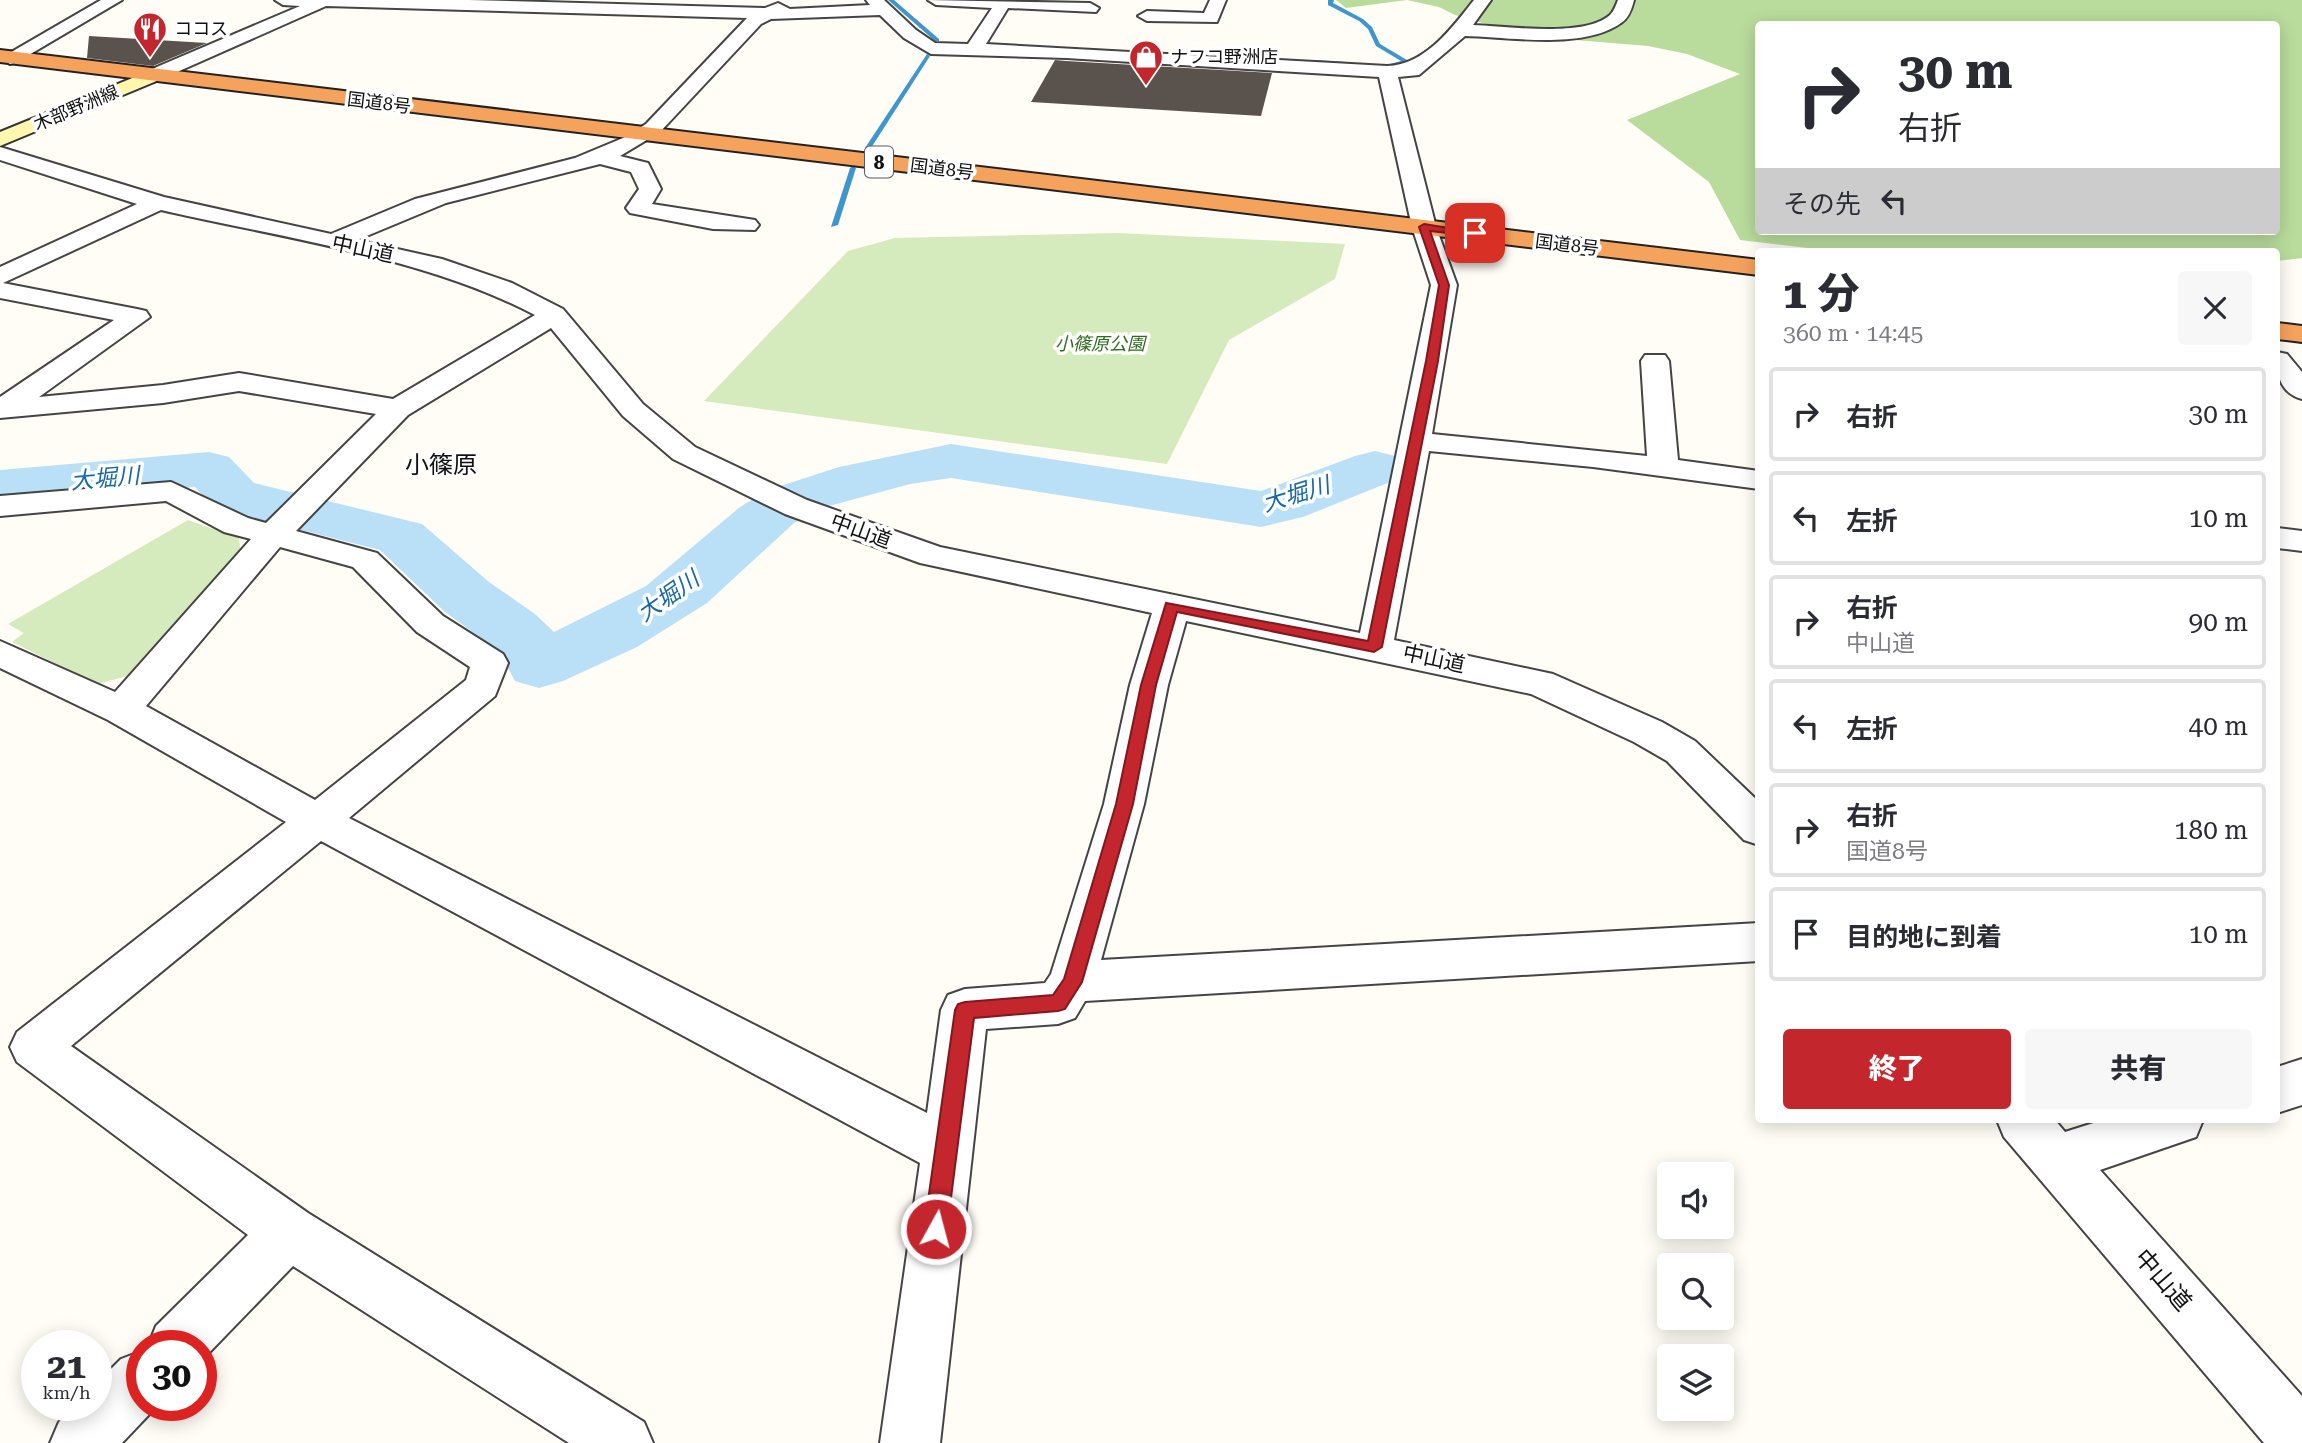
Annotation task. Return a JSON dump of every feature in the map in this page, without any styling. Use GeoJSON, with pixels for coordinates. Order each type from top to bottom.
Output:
{"type":"FeatureCollection","features":[{"type":"Feature","properties":{"kind":"highway","name":"国道8号"},"geometry":{"type":"LineString","coordinates":[[5,57],[1755,268]]}},
{"type":"Feature","properties":{"kind":"highway"},"geometry":{"type":"LineString","coordinates":[[2280,331],[2302,334]]}},
{"type":"Feature","properties":{"kind":"main road","name":"木部野洲線"},"geometry":{"type":"LineString","coordinates":[[0,140],[152,76]]}},
{"type":"Feature","properties":{"kind":"street"},"geometry":{"type":"LineString","coordinates":[[5,57],[114,0]]}},
{"type":"Feature","properties":{"kind":"street"},"geometry":{"type":"LineString","coordinates":[[283,0],[766,13],[878,5],[931,48],[1131,55],[1387,72],[1412,71],[1461,30],[1483,0]]}},
{"type":"Feature","properties":{"kind":"street"},"geometry":{"type":"LineString","coordinates":[[334,242],[409,209],[454,195],[549,174],[645,134],[755,20],[792,0]]}},
{"type":"Feature","properties":{"kind":"street"},"geometry":{"type":"LineString","coordinates":[[936,0],[1003,4],[1092,4],[1066,52]]}},
{"type":"Feature","properties":{"kind":"street"},"geometry":{"type":"LineString","coordinates":[[1131,55],[1151,8],[1211,18],[1218,0]]}},
{"type":"Feature","properties":{"kind":"street"},"geometry":{"type":"LineString","coordinates":[[1461,30],[1566,32],[1596,29],[1618,17],[1626,0]]}},
{"type":"Feature","properties":{"kind":"street"},"geometry":{"type":"LineString","coordinates":[[152,76],[323,1]]}},
{"type":"Feature","properties":{"kind":"street"},"geometry":{"type":"LineString","coordinates":[[974,49],[1003,4]]}},
{"type":"Feature","properties":{"kind":"street"},"geometry":{"type":"LineString","coordinates":[[1374,647],[1416,441],[1444,285],[1424,227],[1387,72]]}},
{"type":"Feature","properties":{"kind":"street","name":"中山道"},"geometry":{"type":"LineString","coordinates":[[0,153],[158,203],[334,242],[481,279],[554,315],[633,410],[684,453],[786,503],[932,556],[1540,683],[1648,732],[1689,759],[1755,826]]}},
{"type":"Feature","properties":{"kind":"street"},"geometry":{"type":"LineString","coordinates":[[595,156],[639,168],[650,189],[638,208],[747,225]]}},
{"type":"Feature","properties":{"kind":"street"},"geometry":{"type":"LineString","coordinates":[[0,276],[158,203]]}},
{"type":"Feature","properties":{"kind":"street"},"geometry":{"type":"LineString","coordinates":[[0,290],[137,317],[1,409]]}},
{"type":"Feature","properties":{"kind":"street"},"geometry":{"type":"LineString","coordinates":[[121,710],[278,530],[398,409],[554,315]]}},
{"type":"Feature","properties":{"kind":"street"},"geometry":{"type":"LineString","coordinates":[[1655,361],[1663,467]]}},
{"type":"Feature","properties":{"kind":"street"},"geometry":{"type":"LineString","coordinates":[[2280,364],[2302,390]]}},
{"type":"Feature","properties":{"kind":"street"},"geometry":{"type":"LineString","coordinates":[[1,409],[163,394],[239,382],[398,409]]}},
{"type":"Feature","properties":{"kind":"street"},"geometry":{"type":"LineString","coordinates":[[1416,441],[1755,479]]}},
{"type":"Feature","properties":{"kind":"street"},"geometry":{"type":"LineString","coordinates":[[0,506],[172,491],[236,525],[278,530],[365,560],[430,624],[489,663],[482,687],[34,1046],[289,1232],[624,1443]]}},
{"type":"Feature","properties":{"kind":"street"},"geometry":{"type":"LineString","coordinates":[[2280,538],[2302,541]]}},
{"type":"Feature","properties":{"kind":"street"},"geometry":{"type":"LineString","coordinates":[[910,1443],[945,1149],[965,1010],[1058,1003],[1072,982],[1124,804],[1149,685],[1172,607]]}},
{"type":"Feature","properties":{"kind":"street"},"geometry":{"type":"LineString","coordinates":[[0,653],[121,710],[317,820],[945,1149]]}},
{"type":"Feature","properties":{"kind":"street"},"geometry":{"type":"LineString","coordinates":[[1072,982],[1755,942]]}},
{"type":"Feature","properties":{"kind":"street"},"geometry":{"type":"LineString","coordinates":[[2280,1089],[2302,1082]]}},
{"type":"Feature","properties":{"kind":"street"},"geometry":{"type":"LineString","coordinates":[[2040,1139],[2156,1123]]}},
{"type":"Feature","properties":{"kind":"street","name":"中山道"},"geometry":{"type":"LineString","coordinates":[[2040,1139],[2302,1441]]}},
{"type":"Feature","properties":{"kind":"street"},"geometry":{"type":"LineString","coordinates":[[192,1330],[289,1232]]}},
{"type":"Feature","properties":{"kind":"street"},"geometry":{"type":"LineString","coordinates":[[80,1443],[126,1396]]}},
{"type":"Feature","properties":{"kind":"green space"},"geometry":{"type":"Polygon","coordinates":[[[1336,0],[1407,0],[1346,8],[1336,0]]]}},
{"type":"Feature","properties":{"kind":"green space"},"geometry":{"type":"Polygon","coordinates":[[[1407,0],[2302,0],[2302,258],[2280,261],[2280,248],[1807,248],[1740,240],[1709,182],[1627,120],[1740,74],[1687,54],[1648,46],[1527,36],[1455,15],[1439,7],[1407,0]]]}},
{"type":"Feature","properties":{"kind":"green space","name":"小篠原公園"},"geometry":{"type":"Polygon","coordinates":[[[1118,233],[1345,244],[1335,279],[1229,340],[1167,464],[704,401],[848,251],[895,238],[1118,233]]]}},
{"type":"Feature","properties":{"kind":"green space"},"geometry":{"type":"Polygon","coordinates":[[[188,520],[239,538],[241,556],[128,676],[97,684],[12,642],[24,633],[8,624],[188,520]]]}},
{"type":"Feature","properties":{"kind":"building"},"geometry":{"type":"Polygon","coordinates":[[[89,36],[207,43],[153,66],[87,58],[89,36]]]}},
{"type":"Feature","properties":{"kind":"building"},"geometry":{"type":"Polygon","coordinates":[[[1055,60],[1272,73],[1261,116],[1031,102],[1055,60]]]}},
{"type":"Feature","properties":{"kind":"waterway"},"geometry":{"type":"LineString","coordinates":[[891,0],[937,40]]}},
{"type":"Feature","properties":{"kind":"waterway"},"geometry":{"type":"LineString","coordinates":[[1331,0],[1330,4],[1361,20],[1370,28],[1378,45],[1405,61],[1399,65],[1385,67]]}},
{"type":"Feature","properties":{"kind":"waterway"},"geometry":{"type":"LineString","coordinates":[[868,148],[927,56]]}},
{"type":"Feature","properties":{"kind":"waterway"},"geometry":{"type":"LineString","coordinates":[[1315,62],[1346,64]]}},
{"type":"Feature","properties":{"kind":"waterway"},"geometry":{"type":"LineString","coordinates":[[834,225],[853,168]]}},
{"type":"Feature","properties":{"kind":"waterway","name":"大堀川"},"geometry":{"type":"LineString","coordinates":[[0,487],[209,469],[234,496],[401,537],[467,597],[512,629],[532,649],[539,665],[614,632],[668,601],[696,580],[750,529],[788,502],[859,479],[951,461],[1261,509],[1282,505],[1375,468]]}},
{"type":"Feature","properties":{"kind":"place","name":"ココス"},"geometry":{"type":"Point","coordinates":[150,59]}},
{"type":"Feature","properties":{"kind":"place","name":"ナフコ野洲店"},"geometry":{"type":"Point","coordinates":[1146,87]}},
{"type":"Feature","properties":{"kind":"district","name":"小篠原"},"geometry":{"type":"Point","coordinates":[441,465]}},
{"type":"Feature","properties":{"kind":"route"},"geometry":{"type":"LineString","coordinates":[[936,1229],[965,1010],[1058,1003],[1072,982],[1124,804],[1149,685],[1172,607],[1374,647],[1432,361],[1444,285],[1424,227],[1475,233]]}}]}
